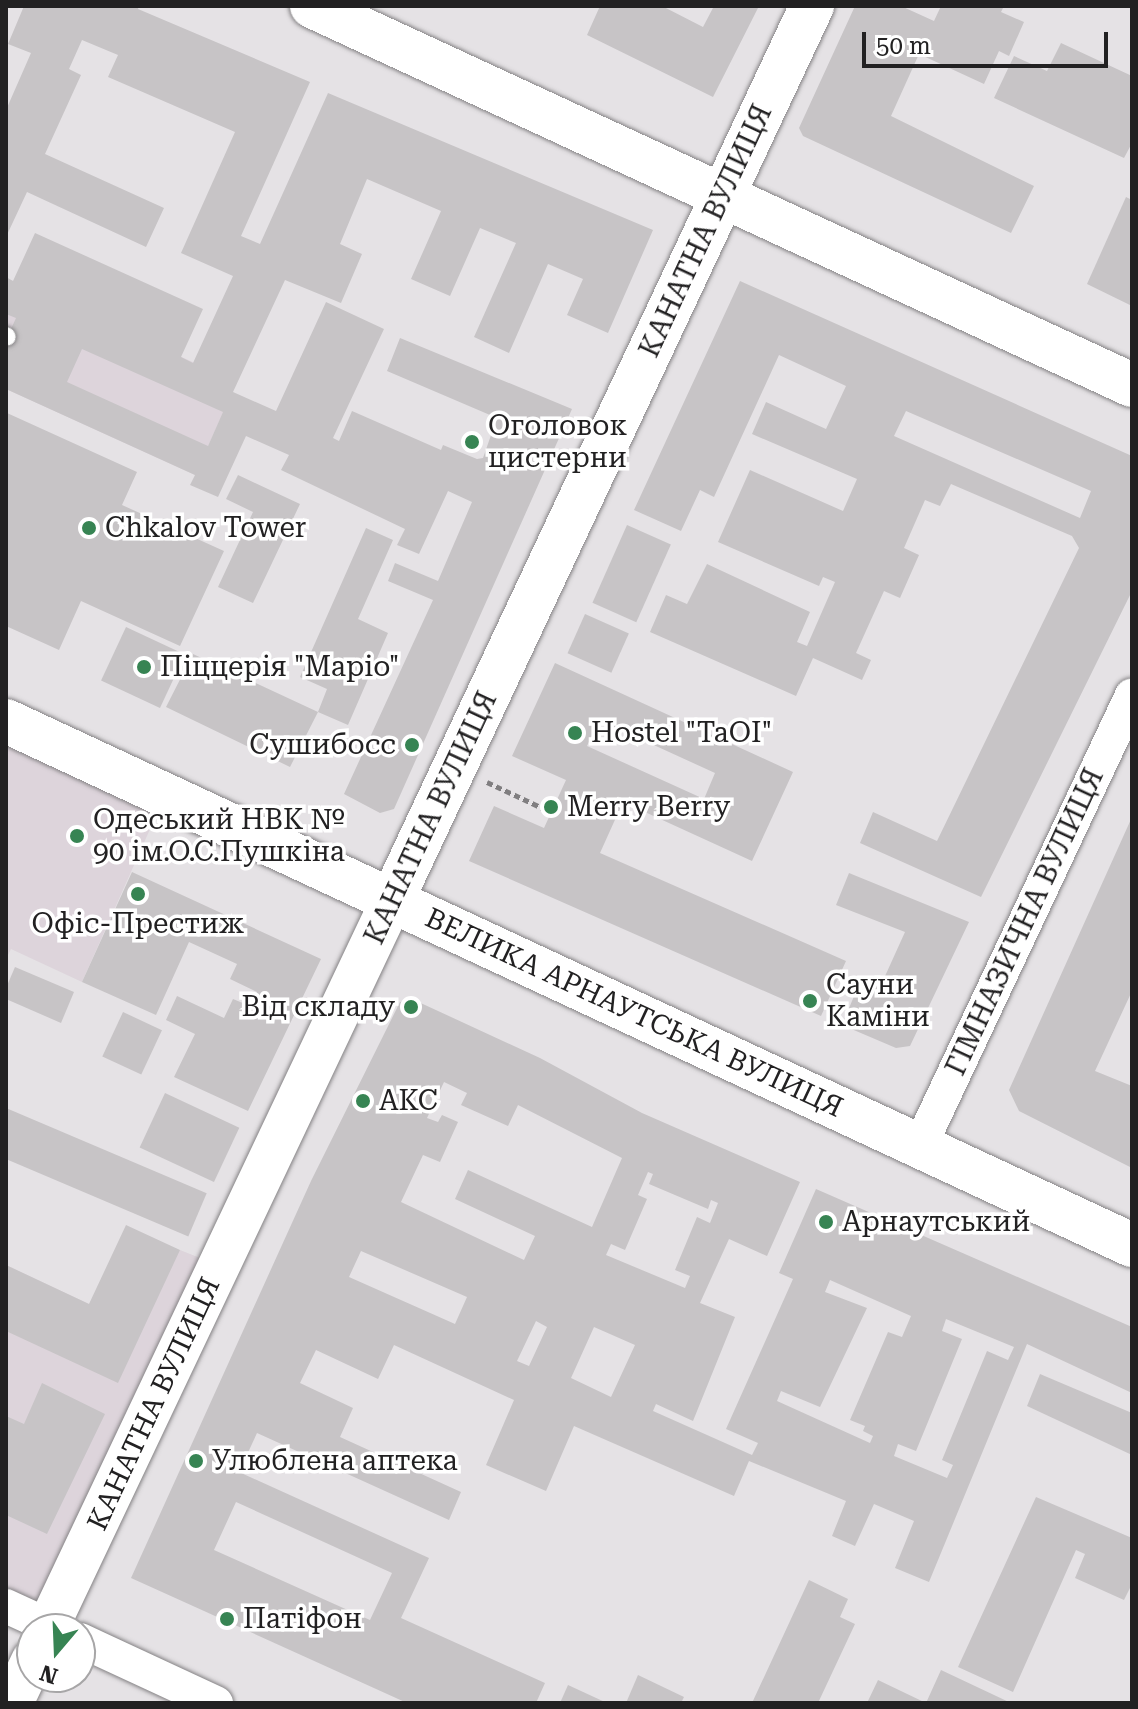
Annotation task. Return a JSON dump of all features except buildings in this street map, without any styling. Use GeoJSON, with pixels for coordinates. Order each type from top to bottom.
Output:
{"type":"FeatureCollection","features":[{"type":"Feature","properties":{"kind":"main road"},"geometry":{"type":"LineString","coordinates":[[312,6],[1132,385]]}},
{"type":"Feature","properties":{"kind":"main road","name":"КАНАТНА ВУЛИЦЯ"},"geometry":{"type":"LineString","coordinates":[[393,898],[812,6]]}},
{"type":"Feature","properties":{"kind":"main road","name":"ВЕЛИКА АРНАУТСЬКА ВУЛИЦЯ"},"geometry":{"type":"LineString","coordinates":[[6,721],[393,898],[919,1148],[1132,1245]]}},
{"type":"Feature","properties":{"kind":"street","name":"ГІМНАЗИЧНА ВУЛИЦЯ"},"geometry":{"type":"LineString","coordinates":[[919,1148],[1132,696]]}},
{"type":"Feature","properties":{"kind":"street","name":"КАНАТНА ВУЛИЦЯ"},"geometry":{"type":"LineString","coordinates":[[64,1613],[393,898]]}},
{"type":"Feature","properties":{"kind":"street"},"geometry":{"type":"LineString","coordinates":[[96,1654],[216,1703]]}},
{"type":"Feature","properties":{"kind":"path"},"geometry":{"type":"LineString","coordinates":[[455,767],[551,812]]}},
{"type":"Feature","properties":{"kind":"shaded area"},"geometry":{"type":"Polygon","coordinates":[[[6,278],[237,382],[195,475],[6,389],[6,278]]]}},
{"type":"Feature","properties":{"kind":"shaded area","name":"Одеський НВК № 90 ім.О.С.Пушкіна"},"geometry":{"type":"Polygon","coordinates":[[[6,730],[163,800],[82,982],[11,949],[6,959],[6,730]]]}},
{"type":"Feature","properties":{"kind":"shaded area"},"geometry":{"type":"Polygon","coordinates":[[[180,1250],[215,1264],[53,1613],[32,1613],[6,1601],[6,1265],[89,1304],[180,1250]]]}},
{"type":"Feature","properties":{"kind":"place","name":"Оголовок цистерни"},"geometry":{"type":"Point","coordinates":[472,442]}},
{"type":"Feature","properties":{"kind":"place","name":"Chkalov Tower"},"geometry":{"type":"Point","coordinates":[89,528]}},
{"type":"Feature","properties":{"kind":"place","name":"Піццерія \"Маріо\""},"geometry":{"type":"Point","coordinates":[144,667]}},
{"type":"Feature","properties":{"kind":"place","name":"Hostel \"TaOI\""},"geometry":{"type":"Point","coordinates":[575,733]}},
{"type":"Feature","properties":{"kind":"place","name":"Сушибосс"},"geometry":{"type":"Point","coordinates":[412,745]}},
{"type":"Feature","properties":{"kind":"place","name":"Merry Berry"},"geometry":{"type":"Point","coordinates":[551,807]}},
{"type":"Feature","properties":{"kind":"place","name":"Одеський НВК № 90 ім.О.С.Пушкіна"},"geometry":{"type":"Point","coordinates":[77,836]}},
{"type":"Feature","properties":{"kind":"place","name":"Офіс-Престиж"},"geometry":{"type":"Point","coordinates":[138,894]}},
{"type":"Feature","properties":{"kind":"place","name":"Сауни Каміни"},"geometry":{"type":"Point","coordinates":[810,1001]}},
{"type":"Feature","properties":{"kind":"place","name":"Від складу"},"geometry":{"type":"Point","coordinates":[411,1007]}},
{"type":"Feature","properties":{"kind":"place","name":"АКС"},"geometry":{"type":"Point","coordinates":[363,1101]}},
{"type":"Feature","properties":{"kind":"place","name":"Арнаутський"},"geometry":{"type":"Point","coordinates":[826,1222]}},
{"type":"Feature","properties":{"kind":"place","name":"Улюблена аптека"},"geometry":{"type":"Point","coordinates":[196,1461]}},
{"type":"Feature","properties":{"kind":"place","name":"Патiфон"},"geometry":{"type":"Point","coordinates":[227,1619]}}]}
